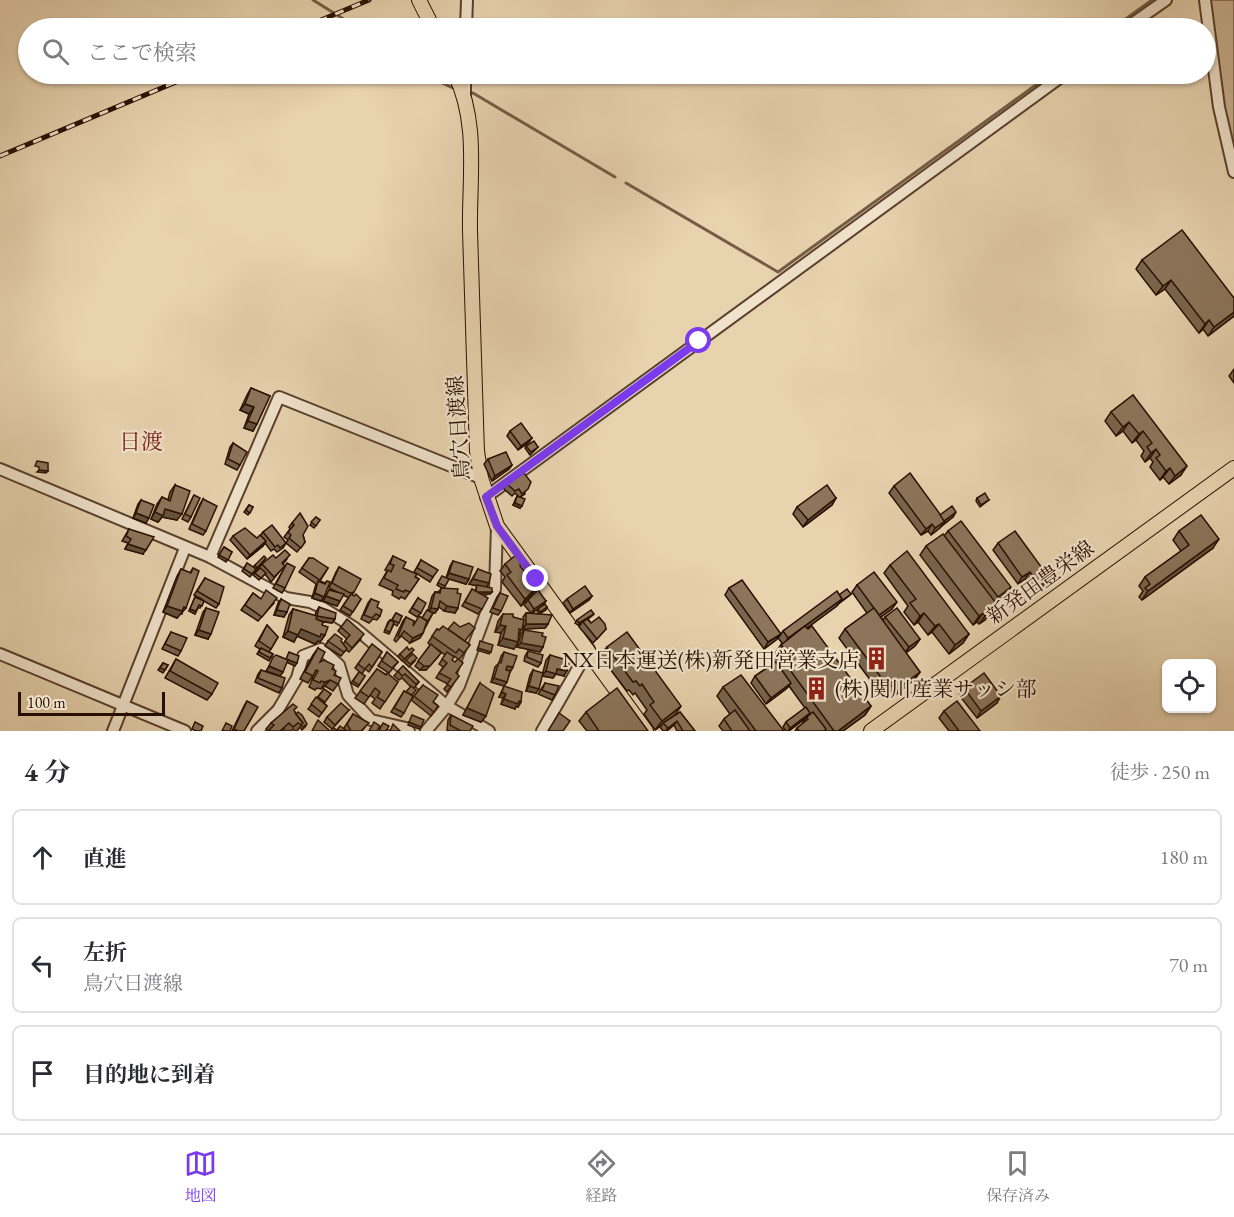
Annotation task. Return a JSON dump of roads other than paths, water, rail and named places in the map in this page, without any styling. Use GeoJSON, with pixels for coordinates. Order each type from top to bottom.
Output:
{"type":"FeatureCollection","features":[{"type":"Feature","properties":{"kind":"main road"},"geometry":{"type":"LineString","coordinates":[[419,0],[428,18]]}},
{"type":"Feature","properties":{"kind":"main road","name":"鳥穴日渡線"},"geometry":{"type":"LineString","coordinates":[[460,84],[465,94],[471,148],[471,272],[477,451],[480,478],[497,526],[589,649],[646,731]]}},
{"type":"Feature","properties":{"kind":"main road","name":"新発田豊栄線"},"geometry":{"type":"LineString","coordinates":[[871,731],[1234,468]]}},
{"type":"Feature","properties":{"kind":"street"},"geometry":{"type":"LineString","coordinates":[[466,18],[467,0]]}},
{"type":"Feature","properties":{"kind":"street"},"geometry":{"type":"LineString","coordinates":[[1140,18],[1166,0]]}},
{"type":"Feature","properties":{"kind":"street"},"geometry":{"type":"LineString","coordinates":[[1205,0],[1207,18]]}},
{"type":"Feature","properties":{"kind":"street"},"geometry":{"type":"LineString","coordinates":[[465,84],[465,94]]}},
{"type":"Feature","properties":{"kind":"street"},"geometry":{"type":"LineString","coordinates":[[486,497],[1051,84]]}},
{"type":"Feature","properties":{"kind":"street"},"geometry":{"type":"LineString","coordinates":[[1216,84],[1234,172]]}},
{"type":"Feature","properties":{"kind":"street"},"geometry":{"type":"LineString","coordinates":[[210,557],[279,397],[480,478]]}},
{"type":"Feature","properties":{"kind":"street"},"geometry":{"type":"LineString","coordinates":[[0,469],[210,557],[286,598],[310,602],[339,618],[382,650],[447,706],[489,731]]}},
{"type":"Feature","properties":{"kind":"street"},"geometry":{"type":"LineString","coordinates":[[426,731],[447,706],[463,676],[495,589],[497,526]]}},
{"type":"Feature","properties":{"kind":"street"},"geometry":{"type":"LineString","coordinates":[[113,731],[185,548]]}},
{"type":"Feature","properties":{"kind":"street"},"geometry":{"type":"LineString","coordinates":[[257,731],[278,710],[297,678],[303,656],[321,649],[339,664],[348,695],[371,720],[406,728],[409,731]]}},
{"type":"Feature","properties":{"kind":"street"},"geometry":{"type":"LineString","coordinates":[[542,731],[589,649]]}},
{"type":"Feature","properties":{"kind":"street"},"geometry":{"type":"LineString","coordinates":[[0,654],[184,731]]}},
{"type":"Feature","properties":{"kind":"waterway"},"geometry":{"type":"LineString","coordinates":[[313,0],[342,18]]}},
{"type":"Feature","properties":{"kind":"waterway"},"geometry":{"type":"LineString","coordinates":[[1127,18],[1152,0]]}},
{"type":"Feature","properties":{"kind":"waterway"},"geometry":{"type":"LineString","coordinates":[[445,84],[457,90]]}},
{"type":"Feature","properties":{"kind":"waterway"},"geometry":{"type":"LineString","coordinates":[[626,183],[778,272],[1037,84]]}},
{"type":"Feature","properties":{"kind":"waterway"},"geometry":{"type":"LineString","coordinates":[[469,94],[473,93],[615,177]]}},
{"type":"Feature","properties":{"kind":"railway"},"geometry":{"type":"LineString","coordinates":[[326,18],[369,0]]}},
{"type":"Feature","properties":{"kind":"railway"},"geometry":{"type":"LineString","coordinates":[[0,156],[171,84]]}},
{"type":"Feature","properties":{"kind":"place","name":"NX日本運送(株)新発田営業支店"},"geometry":{"type":"Point","coordinates":[877,659]}},
{"type":"Feature","properties":{"kind":"place","name":"(株)関川産業サッシ部"},"geometry":{"type":"Point","coordinates":[817,688]}},
{"type":"Feature","properties":{"kind":"district","name":"日渡"},"geometry":{"type":"Point","coordinates":[141,441]}}]}
